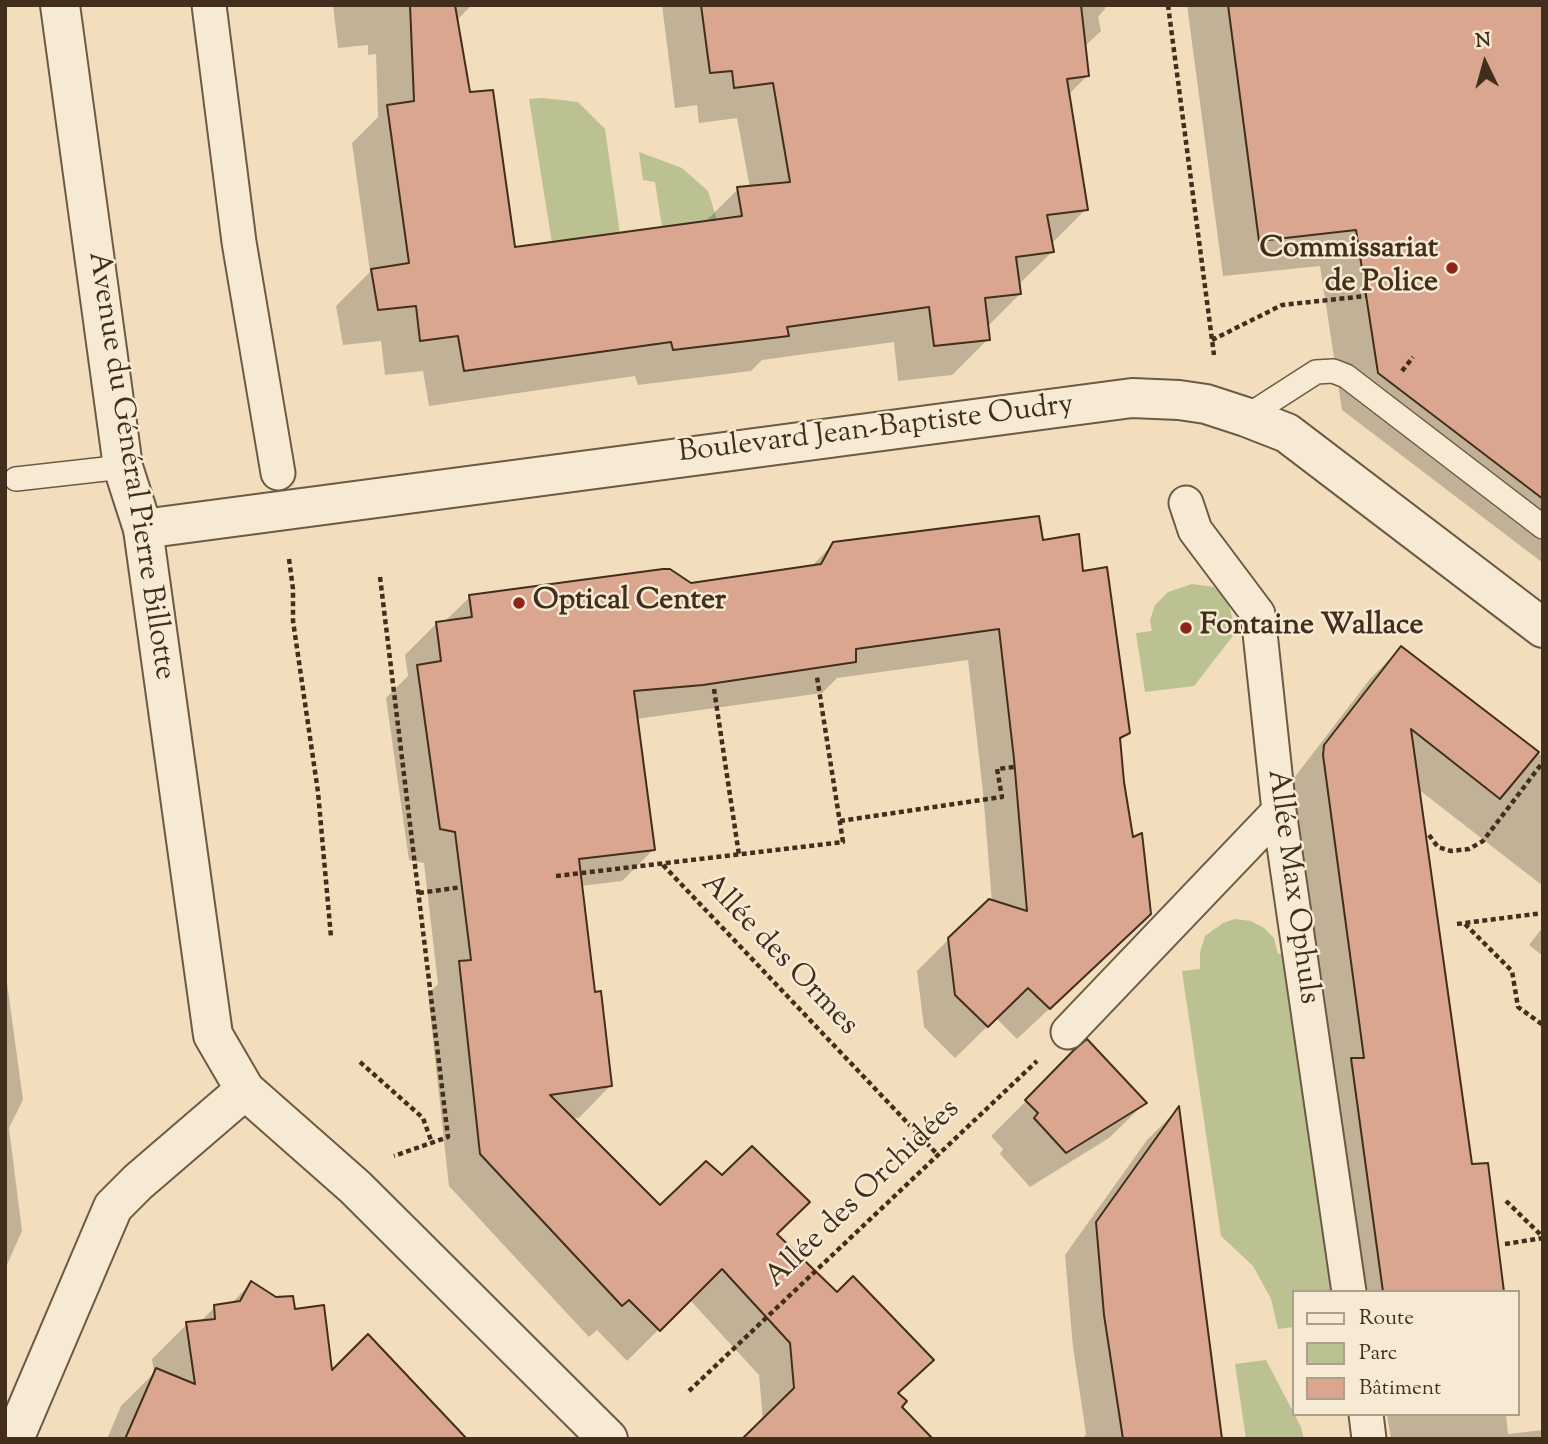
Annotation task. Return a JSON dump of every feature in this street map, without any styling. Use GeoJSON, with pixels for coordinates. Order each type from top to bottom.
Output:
{"type":"FeatureCollection","features":[{"type":"Feature","properties":{"kind":"street","name":"Avenue du Général Pierre Billotte"},"geometry":{"type":"LineString","coordinates":[[60,5],[123,467],[143,529],[213,1035],[245,1090]]}},
{"type":"Feature","properties":{"kind":"street"},"geometry":{"type":"LineString","coordinates":[[209,5],[239,243],[278,473]]}},
{"type":"Feature","properties":{"kind":"street","name":"Boulevard Jean-Baptiste Oudry"},"geometry":{"type":"LineString","coordinates":[[143,529],[1132,398],[1179,400],[1206,404],[1246,416],[1287,433],[1543,628]]}},
{"type":"Feature","properties":{"kind":"street","name":"Allée Max Ophuls"},"geometry":{"type":"LineString","coordinates":[[1186,503],[1195,530],[1258,614],[1279,811],[1349,1290]]}},
{"type":"Feature","properties":{"kind":"street"},"geometry":{"type":"LineString","coordinates":[[1068,1032],[1279,811]]}},
{"type":"Feature","properties":{"kind":"street"},"geometry":{"type":"LineString","coordinates":[[14,1439],[113,1208],[138,1182],[245,1090],[355,1187],[608,1439]]}},
{"type":"Feature","properties":{"kind":"street"},"geometry":{"type":"LineString","coordinates":[[1366,1416],[1369,1439]]}},
{"type":"Feature","properties":{"kind":"lane"},"geometry":{"type":"LineString","coordinates":[[1246,416],[1317,372],[1334,371],[1346,376],[1543,527]]}},
{"type":"Feature","properties":{"kind":"lane"},"geometry":{"type":"LineString","coordinates":[[16,479],[123,467]]}},
{"type":"Feature","properties":{"kind":"path"},"geometry":{"type":"LineString","coordinates":[[1168,5],[1215,367]]}},
{"type":"Feature","properties":{"kind":"path"},"geometry":{"type":"LineString","coordinates":[[1212,340],[1282,305],[1366,296]]}},
{"type":"Feature","properties":{"kind":"path"},"geometry":{"type":"LineString","coordinates":[[289,557],[293,621],[318,792],[331,937]]}},
{"type":"Feature","properties":{"kind":"path"},"geometry":{"type":"LineString","coordinates":[[380,577],[448,1137],[385,1160]]}},
{"type":"Feature","properties":{"kind":"path"},"geometry":{"type":"LineString","coordinates":[[663,865],[843,842],[817,677]]}},
{"type":"Feature","properties":{"kind":"path"},"geometry":{"type":"LineString","coordinates":[[714,689],[739,856]]}},
{"type":"Feature","properties":{"kind":"path"},"geometry":{"type":"LineString","coordinates":[[1429,835],[1438,847],[1451,851],[1469,849],[1483,841],[1543,762]]}},
{"type":"Feature","properties":{"kind":"path"},"geometry":{"type":"LineString","coordinates":[[839,821],[1002,797],[997,769],[1014,767]]}},
{"type":"Feature","properties":{"kind":"path","name":"Allée des Ormes"},"geometry":{"type":"LineString","coordinates":[[556,876],[663,865],[937,1154]]}},
{"type":"Feature","properties":{"kind":"path"},"geometry":{"type":"LineString","coordinates":[[419,893],[462,887]]}},
{"type":"Feature","properties":{"kind":"path"},"geometry":{"type":"LineString","coordinates":[[1457,924],[1542,911]]}},
{"type":"Feature","properties":{"kind":"path"},"geometry":{"type":"LineString","coordinates":[[1465,923],[1512,971],[1518,1007],[1543,1025]]}},
{"type":"Feature","properties":{"kind":"path","name":"Allée des Orchidées"},"geometry":{"type":"LineString","coordinates":[[689,1391],[1068,1032]]}},
{"type":"Feature","properties":{"kind":"path"},"geometry":{"type":"LineString","coordinates":[[360,1062],[423,1118],[432,1143]]}},
{"type":"Feature","properties":{"kind":"path"},"geometry":{"type":"LineString","coordinates":[[1506,1200],[1543,1237]]}},
{"type":"Feature","properties":{"kind":"path"},"geometry":{"type":"LineString","coordinates":[[1505,1244],[1543,1237]]}},
{"type":"Feature","properties":{"kind":"green space"},"geometry":{"type":"Polygon","coordinates":[[[529,99],[578,102],[605,129],[620,234],[552,243],[529,99]]]}},
{"type":"Feature","properties":{"kind":"green space"},"geometry":{"type":"Polygon","coordinates":[[[639,152],[682,168],[708,191],[717,220],[662,227],[655,182],[643,180],[639,152]]]}},
{"type":"Feature","properties":{"kind":"green space"},"geometry":{"type":"Polygon","coordinates":[[[1192,584],[1214,587],[1228,601],[1236,632],[1194,686],[1145,692],[1136,633],[1152,631],[1150,620],[1155,605],[1168,592],[1192,584]]]}},
{"type":"Feature","properties":{"kind":"green space"},"geometry":{"type":"Polygon","coordinates":[[[1235,919],[1251,921],[1274,938],[1278,954],[1295,952],[1341,1290],[1292,1290],[1292,1327],[1278,1329],[1271,1299],[1253,1266],[1221,1236],[1182,971],[1200,969],[1200,952],[1205,936],[1223,923],[1235,919]]]}},
{"type":"Feature","properties":{"kind":"green space"},"geometry":{"type":"Polygon","coordinates":[[[1266,1360],[1292,1410],[1292,1416],[1295,1416],[1301,1427],[1304,1439],[1246,1439],[1235,1364],[1266,1360]]]}},
{"type":"Feature","properties":{"kind":"building"},"geometry":{"type":"Polygon","coordinates":[[[410,5],[455,5],[470,92],[493,90],[515,247],[742,216],[737,187],[790,182],[773,83],[734,88],[732,71],[710,73],[701,5],[1081,5],[1089,76],[1067,79],[1088,210],[1047,215],[1054,252],[1016,257],[1021,294],[985,298],[990,340],[934,346],[929,307],[787,327],[789,336],[673,350],[671,342],[464,371],[458,336],[420,341],[416,306],[378,310],[371,269],[409,263],[387,105],[414,101],[410,5]]]}},
{"type":"Feature","properties":{"kind":"building","name":"Commissariat de Police"},"geometry":{"type":"Polygon","coordinates":[[[1228,5],[1543,5],[1543,499],[1378,373],[1356,230],[1259,241],[1228,5]]]}},
{"type":"Feature","properties":{"kind":"building"},"geometry":{"type":"Polygon","coordinates":[[[1039,516],[1043,540],[1079,534],[1083,571],[1107,567],[1130,733],[1120,738],[1124,782],[1133,837],[1142,833],[1151,914],[1050,1009],[1028,988],[988,1027],[955,995],[948,938],[989,899],[1027,911],[999,629],[856,649],[856,662],[703,685],[634,691],[655,850],[579,859],[595,992],[601,991],[612,1086],[550,1095],[660,1205],[706,1161],[722,1175],[752,1146],[810,1202],[777,1234],[837,1292],[853,1276],[934,1360],[898,1393],[907,1401],[902,1407],[933,1439],[742,1439],[794,1388],[790,1343],[722,1269],[660,1331],[629,1300],[622,1306],[480,1154],[459,961],[471,960],[455,832],[440,829],[417,665],[441,661],[436,622],[472,617],[469,595],[663,569],[670,569],[691,583],[821,564],[833,542],[1039,516]]]}},
{"type":"Feature","properties":{"kind":"building"},"geometry":{"type":"Polygon","coordinates":[[[1401,646],[1539,752],[1500,799],[1411,729],[1472,1164],[1488,1163],[1504,1290],[1383,1290],[1351,1058],[1364,1058],[1323,755],[1324,745],[1401,646]]]}},
{"type":"Feature","properties":{"kind":"building"},"geometry":{"type":"Polygon","coordinates":[[[1087,1039],[1147,1103],[1066,1153],[1034,1118],[1038,1113],[1025,1100],[1087,1039]]]}},
{"type":"Feature","properties":{"kind":"building"},"geometry":{"type":"Polygon","coordinates":[[[1179,1106],[1222,1439],[1123,1439],[1104,1315],[1096,1222],[1179,1106]]]}},
{"type":"Feature","properties":{"kind":"building"},"geometry":{"type":"Polygon","coordinates":[[[251,1281],[276,1297],[293,1296],[295,1309],[324,1305],[332,1370],[368,1334],[467,1439],[125,1439],[156,1368],[195,1384],[186,1322],[215,1319],[214,1305],[240,1301],[251,1281]]]}},
{"type":"Feature","properties":{"kind":"place","name":"Commissariat de Police"},"geometry":{"type":"Point","coordinates":[1452,268]}},
{"type":"Feature","properties":{"kind":"place","name":"Optical Center"},"geometry":{"type":"Point","coordinates":[519,603]}},
{"type":"Feature","properties":{"kind":"place","name":"Fontaine Wallace"},"geometry":{"type":"Point","coordinates":[1186,628]}}]}
